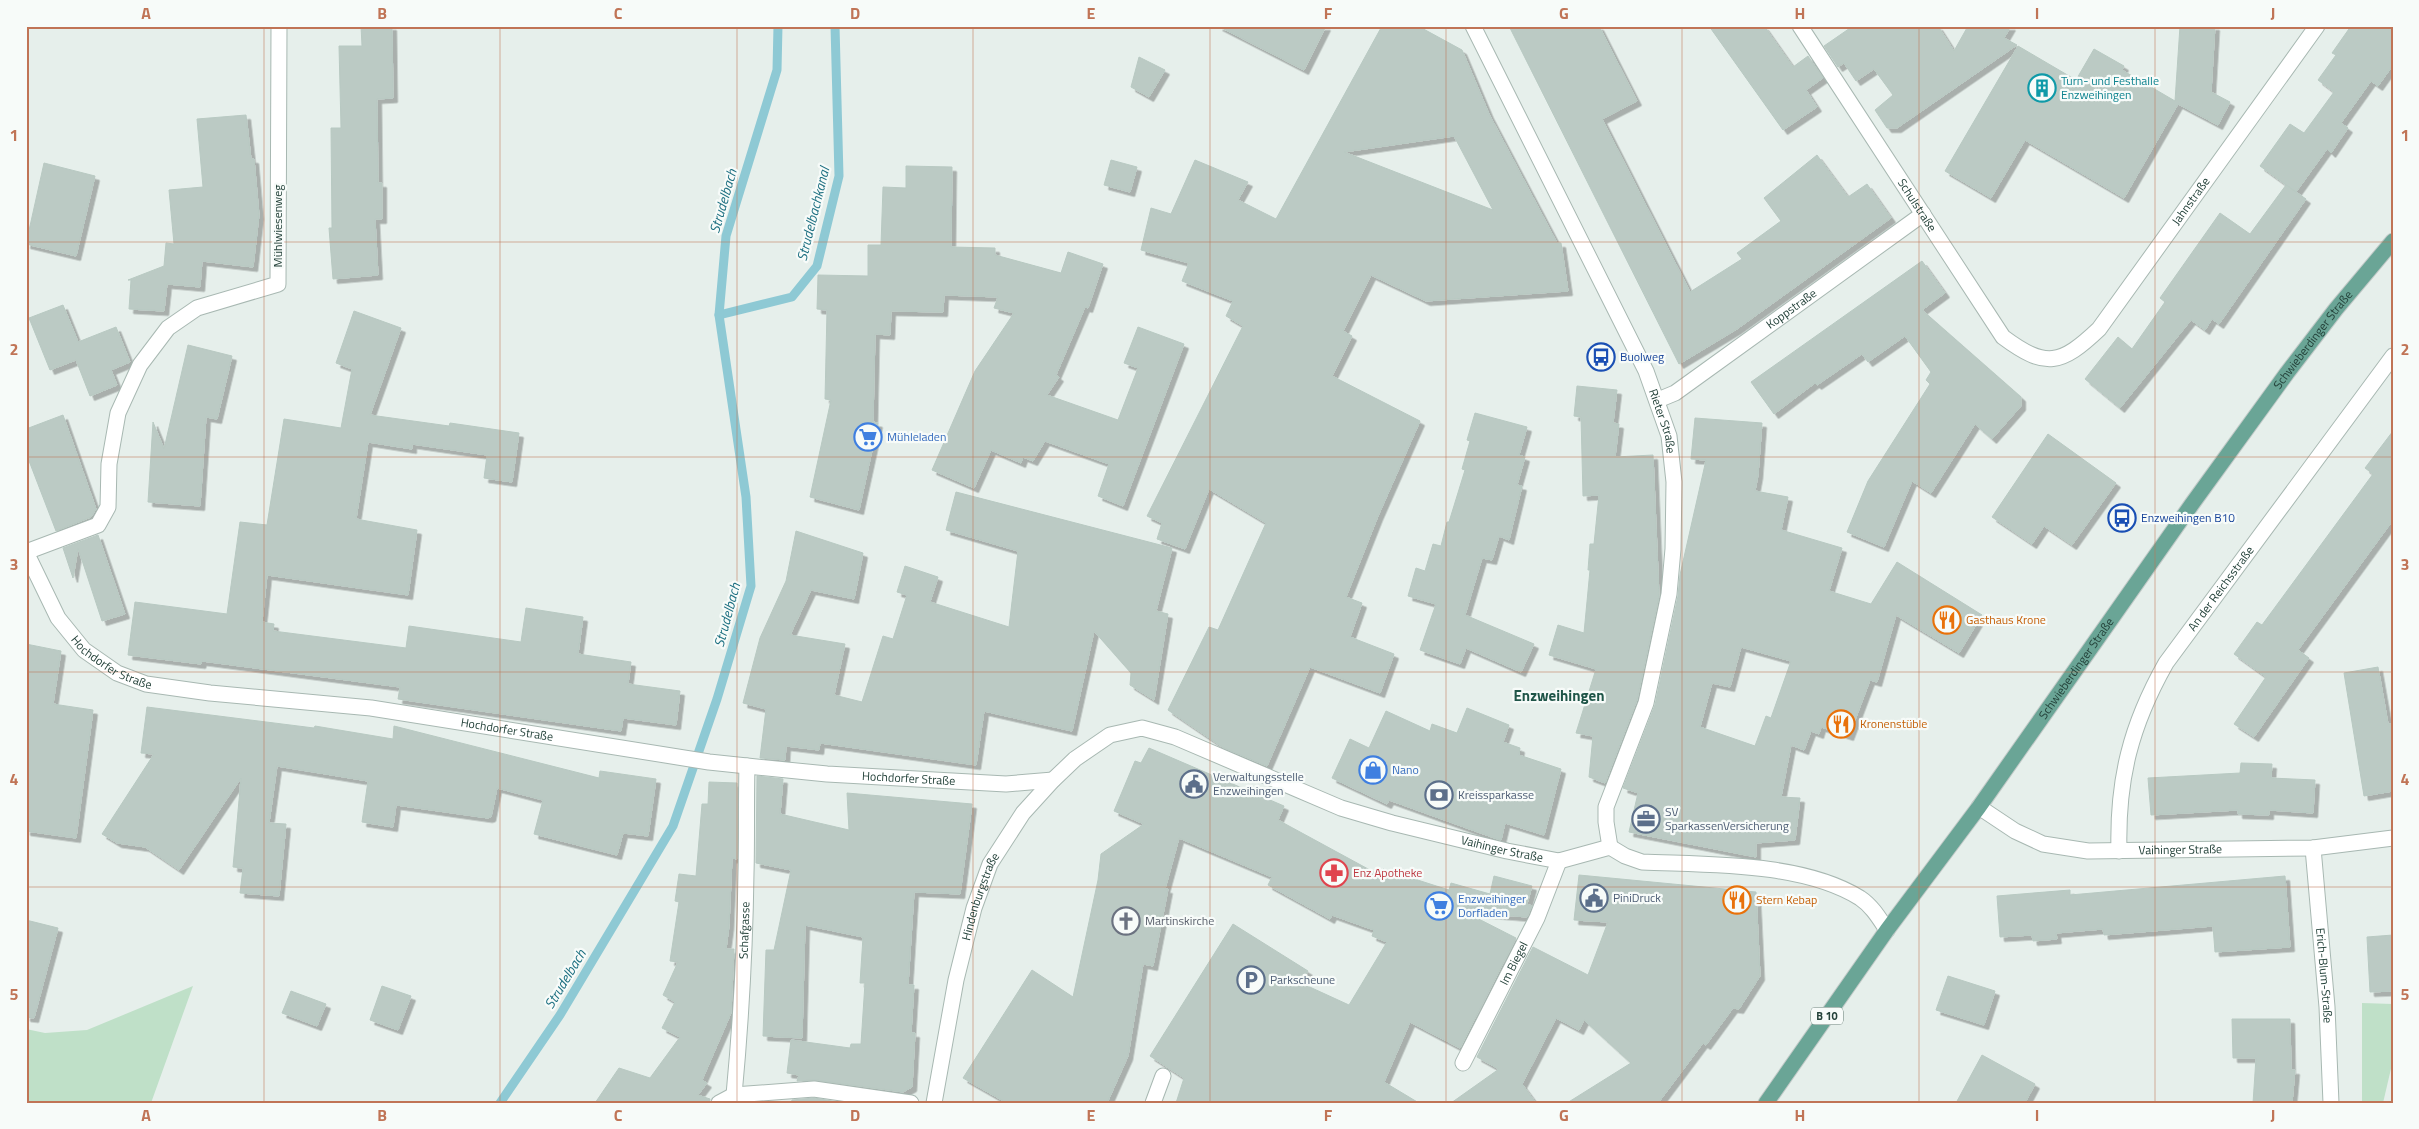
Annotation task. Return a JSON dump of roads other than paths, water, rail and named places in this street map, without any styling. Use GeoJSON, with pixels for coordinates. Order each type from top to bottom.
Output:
{"type":"FeatureCollection","features":[{"type":"Feature","properties":{"kind":"main road","name":"Schwieberdinger Straße"},"geometry":{"type":"LineString","coordinates":[[1766,1103],[1887,930],[1979,807],[2192,504],[2287,373],[2336,309],[2393,241]]}},
{"type":"Feature","properties":{"kind":"street","name":"Mühlwiesenweg"},"geometry":{"type":"LineString","coordinates":[[26,552],[98,525],[108,508],[109,464],[118,413],[140,366],[168,328],[197,308],[278,284],[280,26]]}},
{"type":"Feature","properties":{"kind":"street","name":"Rieter Straße"},"geometry":{"type":"LineString","coordinates":[[1473,26],[1642,363],[1658,400],[1669,436],[1674,482],[1673,549],[1669,594],[1646,703],[1606,806],[1606,822],[1610,847]]}},
{"type":"Feature","properties":{"kind":"street","name":"Schulstraße"},"geometry":{"type":"LineString","coordinates":[[1800,26],[2003,337],[2025,354],[2052,360]]}},
{"type":"Feature","properties":{"kind":"street","name":"Jahnstraße"},"geometry":{"type":"LineString","coordinates":[[2052,360],[2078,349],[2099,329],[2317,26]]}},
{"type":"Feature","properties":{"kind":"street","name":"Koppstraße"},"geometry":{"type":"LineString","coordinates":[[1658,400],[1675,393],[1923,214]]}},
{"type":"Feature","properties":{"kind":"street","name":"An der Reichsstraße"},"geometry":{"type":"LineString","coordinates":[[2119,851],[2118,819],[2121,786],[2127,754],[2136,722],[2149,692],[2166,663],[2393,356]]}},
{"type":"Feature","properties":{"kind":"street","name":"Hochdorfer Straße"},"geometry":{"type":"LineString","coordinates":[[26,552],[58,618],[84,650],[117,673],[146,684],[210,693],[371,708],[709,762],[827,774],[1006,784],[1053,780]]}},
{"type":"Feature","properties":{"kind":"street","name":"Vaihinger Straße"},"geometry":{"type":"LineString","coordinates":[[1110,735],[1142,728],[1175,737],[1341,808],[1419,830],[1506,851],[1559,861],[1610,847]]}},
{"type":"Feature","properties":{"kind":"street","name":"Hindenburgstraße"},"geometry":{"type":"LineString","coordinates":[[934,1103],[956,980],[974,908],[990,864],[1023,813],[1053,780],[1075,759],[1110,735]]}},
{"type":"Feature","properties":{"kind":"street","name":"Schafgasse"},"geometry":{"type":"LineString","coordinates":[[734,1095],[740,1040],[746,872],[747,766]]}},
{"type":"Feature","properties":{"kind":"street","name":"Vaihinger Straße"},"geometry":{"type":"LineString","coordinates":[[1979,807],[2016,831],[2043,844],[2088,851],[2313,848],[2393,838]]}},
{"type":"Feature","properties":{"kind":"street"},"geometry":{"type":"LineString","coordinates":[[1610,847],[1642,862],[1772,870],[1808,878],[1860,898],[1872,908],[1887,930]]}},
{"type":"Feature","properties":{"kind":"street","name":"Erich-Blum-Straße"},"geometry":{"type":"LineString","coordinates":[[2313,848],[2326,1007],[2331,1103]]}},
{"type":"Feature","properties":{"kind":"street","name":"Im Biegel"},"geometry":{"type":"LineString","coordinates":[[1464,1063],[1537,918],[1559,861]]}},
{"type":"Feature","properties":{"kind":"street"},"geometry":{"type":"LineString","coordinates":[[1153,1103],[1162,1076]]}},
{"type":"Feature","properties":{"kind":"street"},"geometry":{"type":"LineString","coordinates":[[719,1103],[734,1095],[814,1089],[910,1103]]}},
{"type":"Feature","properties":{"kind":"waterway","name":"Strudelbach"},"geometry":{"type":"LineString","coordinates":[[500,1103],[560,1015],[673,826],[717,699],[751,586],[746,497],[719,315],[726,236],[777,70],[778,26]]}},
{"type":"Feature","properties":{"kind":"waterway","name":"Strudelbachkanal"},"geometry":{"type":"LineString","coordinates":[[719,315],[792,297],[817,266],[839,176],[835,26]]}},
{"type":"Feature","properties":{"kind":"place","name":"Turn- und Festhalle Enzweihingen"},"geometry":{"type":"Point","coordinates":[2042,88]}},
{"type":"Feature","properties":{"kind":"place","name":"Buolweg"},"geometry":{"type":"Point","coordinates":[1601,357]}},
{"type":"Feature","properties":{"kind":"place","name":"Mühleladen"},"geometry":{"type":"Point","coordinates":[868,437]}},
{"type":"Feature","properties":{"kind":"place","name":"Enzweihingen B10"},"geometry":{"type":"Point","coordinates":[2122,518]}},
{"type":"Feature","properties":{"kind":"place","name":"Gasthaus Krone"},"geometry":{"type":"Point","coordinates":[1947,620]}},
{"type":"Feature","properties":{"kind":"place","name":"Kronenstüble"},"geometry":{"type":"Point","coordinates":[1841,724]}},
{"type":"Feature","properties":{"kind":"place","name":"Nano"},"geometry":{"type":"Point","coordinates":[1373,770]}},
{"type":"Feature","properties":{"kind":"place","name":"Verwaltungsstelle Enzweihingen"},"geometry":{"type":"Point","coordinates":[1194,784]}},
{"type":"Feature","properties":{"kind":"place","name":"Kreissparkasse"},"geometry":{"type":"Point","coordinates":[1439,795]}},
{"type":"Feature","properties":{"kind":"place","name":"SV SparkassenVersicherung"},"geometry":{"type":"Point","coordinates":[1646,819]}},
{"type":"Feature","properties":{"kind":"place","name":"Enz Apotheke"},"geometry":{"type":"Point","coordinates":[1334,873]}},
{"type":"Feature","properties":{"kind":"place","name":"PiniDruck"},"geometry":{"type":"Point","coordinates":[1594,898]}},
{"type":"Feature","properties":{"kind":"place","name":"Stern Kebap"},"geometry":{"type":"Point","coordinates":[1737,900]}},
{"type":"Feature","properties":{"kind":"place","name":"Enzweihinger Dorfladen"},"geometry":{"type":"Point","coordinates":[1439,906]}},
{"type":"Feature","properties":{"kind":"place","name":"Martinskirche"},"geometry":{"type":"Point","coordinates":[1126,921]}},
{"type":"Feature","properties":{"kind":"place","name":"Parkscheune"},"geometry":{"type":"Point","coordinates":[1251,980]}},
{"type":"Feature","properties":{"kind":"district","name":"Enzweihingen"},"geometry":{"type":"Point","coordinates":[1559,696]}}]}
